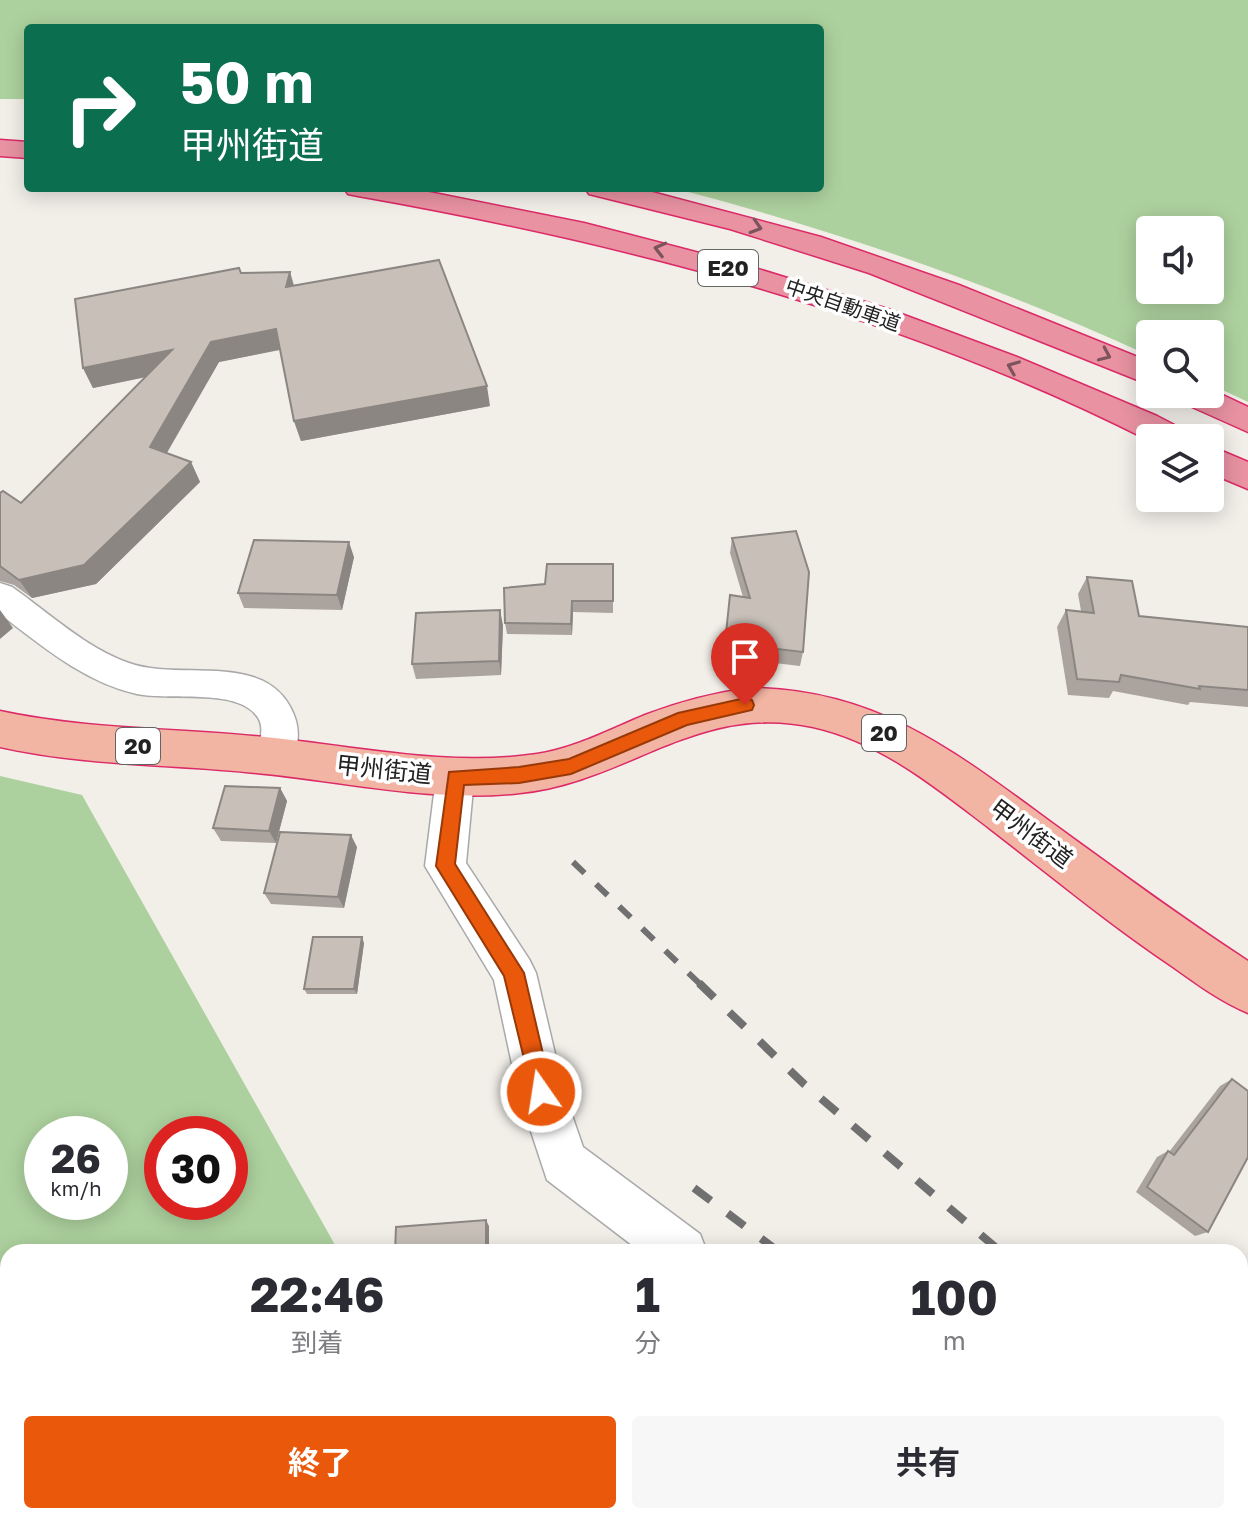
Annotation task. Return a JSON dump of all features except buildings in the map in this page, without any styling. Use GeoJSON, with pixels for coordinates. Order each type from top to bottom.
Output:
{"type":"FeatureCollection","features":[{"type":"Feature","properties":{"kind":"highway"},"geometry":{"type":"LineString","coordinates":[[0,148],[24,150]]}},
{"type":"Feature","properties":{"kind":"highway","name":"中央自動車道"},"geometry":{"type":"LineString","coordinates":[[379,192],[598,233],[748,273],[914,329],[1085,397],[1142,424]]}},
{"type":"Feature","properties":{"kind":"highway","name":"中央自動車道"},"geometry":{"type":"LineString","coordinates":[[616,192],[724,217],[802,241],[970,298],[1136,368]]}},
{"type":"Feature","properties":{"kind":"highway"},"geometry":{"type":"LineString","coordinates":[[1222,408],[1248,421]]}},
{"type":"Feature","properties":{"kind":"highway"},"geometry":{"type":"LineString","coordinates":[[1224,465],[1248,477]]}},
{"type":"Feature","properties":{"kind":"highway","name":"甲州街道"},"geometry":{"type":"LineString","coordinates":[[0,729],[64,742],[276,756],[455,778],[519,775],[571,766],[684,718],[745,705],[803,705],[857,721],[897,739],[935,762],[1172,939],[1248,989]]}},
{"type":"Feature","properties":{"kind":"street"},"geometry":{"type":"LineString","coordinates":[[0,596],[86,658],[125,678],[178,685],[241,687],[258,694],[268,701],[280,724],[276,756]]}},
{"type":"Feature","properties":{"kind":"street"},"geometry":{"type":"LineString","coordinates":[[455,778],[445,866],[514,973],[541,1092],[564,1163],[671,1244]]}},
{"type":"Feature","properties":{"kind":"green space"},"geometry":{"type":"Polygon","coordinates":[[[0,0],[1248,0],[1248,402],[1224,391],[1224,320],[1136,320],[1136,350],[975,283],[855,241],[688,192],[824,192],[824,24],[24,24],[24,99],[0,99],[0,0]]]}},
{"type":"Feature","properties":{"kind":"green space"},"geometry":{"type":"Polygon","coordinates":[[[0,776],[82,795],[335,1244],[0,1244],[0,776]]]}},
{"type":"Feature","properties":{"kind":"railway"},"geometry":{"type":"LineString","coordinates":[[573,862],[701,985]]}},
{"type":"Feature","properties":{"kind":"railway"},"geometry":{"type":"LineString","coordinates":[[699,983],[804,1084],[992,1244]]}},
{"type":"Feature","properties":{"kind":"railway"},"geometry":{"type":"LineString","coordinates":[[694,1188],[768,1244]]}},
{"type":"Feature","properties":{"kind":"route"},"geometry":{"type":"LineString","coordinates":[[541,1092],[514,973],[445,866],[455,778],[519,775],[571,766],[684,718],[745,705]]}}]}
